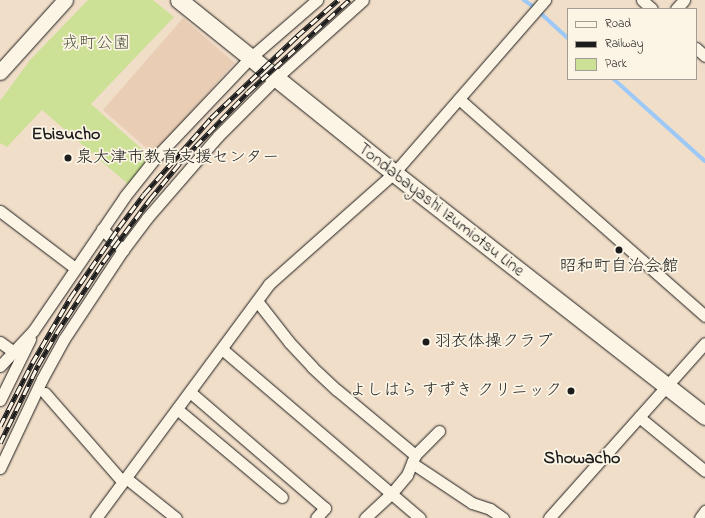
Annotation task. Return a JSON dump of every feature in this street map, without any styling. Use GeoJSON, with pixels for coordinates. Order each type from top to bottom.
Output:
{"type":"FeatureCollection","features":[{"type":"Feature","properties":{"kind":"main road"},"geometry":{"type":"LineString","coordinates":[[0,72],[66,0]]}},
{"type":"Feature","properties":{"kind":"main road","name":"Tondabayashi Izumiotsu Line"},"geometry":{"type":"LineString","coordinates":[[179,0],[275,79],[705,416]]}},
{"type":"Feature","properties":{"kind":"street"},"geometry":{"type":"LineString","coordinates":[[0,400],[33,331],[125,196],[156,157],[250,58],[317,0]]}},
{"type":"Feature","properties":{"kind":"street"},"geometry":{"type":"LineString","coordinates":[[0,468],[42,379],[64,340],[123,250],[181,177],[218,136],[275,79],[363,0]]}},
{"type":"Feature","properties":{"kind":"street"},"geometry":{"type":"LineString","coordinates":[[642,0],[651,8]]}},
{"type":"Feature","properties":{"kind":"street"},"geometry":{"type":"LineString","coordinates":[[677,8],[684,0]]}},
{"type":"Feature","properties":{"kind":"street"},"geometry":{"type":"LineString","coordinates":[[96,518],[269,284],[394,173],[544,2]]}},
{"type":"Feature","properties":{"kind":"street"},"geometry":{"type":"LineString","coordinates":[[697,49],[705,56]]}},
{"type":"Feature","properties":{"kind":"street"},"geometry":{"type":"LineString","coordinates":[[459,99],[705,316]]}},
{"type":"Feature","properties":{"kind":"street"},"geometry":{"type":"LineString","coordinates":[[0,211],[75,268]]}},
{"type":"Feature","properties":{"kind":"street"},"geometry":{"type":"LineString","coordinates":[[102,230],[123,250]]}},
{"type":"Feature","properties":{"kind":"street"},"geometry":{"type":"LineString","coordinates":[[257,301],[289,342],[312,366],[414,459],[472,503],[490,509],[503,518]]}},
{"type":"Feature","properties":{"kind":"street"},"geometry":{"type":"LineString","coordinates":[[0,366],[33,331]]}},
{"type":"Feature","properties":{"kind":"street"},"geometry":{"type":"LineString","coordinates":[[0,342],[14,352]]}},
{"type":"Feature","properties":{"kind":"street"},"geometry":{"type":"LineString","coordinates":[[550,518],[705,343]]}},
{"type":"Feature","properties":{"kind":"street"},"geometry":{"type":"LineString","coordinates":[[222,349],[420,518]]}},
{"type":"Feature","properties":{"kind":"street"},"geometry":{"type":"LineString","coordinates":[[190,392],[325,508],[316,518]]}},
{"type":"Feature","properties":{"kind":"street"},"geometry":{"type":"LineString","coordinates":[[45,393],[124,480],[176,518]]}},
{"type":"Feature","properties":{"kind":"street"},"geometry":{"type":"LineString","coordinates":[[177,409],[282,497]]}},
{"type":"Feature","properties":{"kind":"street"},"geometry":{"type":"LineString","coordinates":[[639,418],[705,471]]}},
{"type":"Feature","properties":{"kind":"street"},"geometry":{"type":"LineString","coordinates":[[365,518],[391,494],[407,475],[414,459],[439,431]]}},
{"type":"Feature","properties":{"kind":"street"},"geometry":{"type":"LineString","coordinates":[[700,518],[705,510]]}},
{"type":"Feature","properties":{"kind":"shaded area"},"geometry":{"type":"Polygon","coordinates":[[[183,18],[234,63],[154,155],[103,110],[183,18]]]}},
{"type":"Feature","properties":{"kind":"green space","name":"戎町公園"},"geometry":{"type":"Polygon","coordinates":[[[88,0],[153,0],[174,17],[91,104],[151,157],[129,185],[42,110],[7,147],[0,143],[0,101],[30,60],[88,0]]]}},
{"type":"Feature","properties":{"kind":"waterway"},"geometry":{"type":"LineString","coordinates":[[524,0],[533,6],[567,37]]}},
{"type":"Feature","properties":{"kind":"waterway"},"geometry":{"type":"LineString","coordinates":[[615,80],[705,161]]}},
{"type":"Feature","properties":{"kind":"railway"},"geometry":{"type":"LineString","coordinates":[[0,426],[32,363],[70,298],[119,227],[144,194],[211,118],[297,36],[338,0]]}},
{"type":"Feature","properties":{"kind":"railway"},"geometry":{"type":"LineString","coordinates":[[0,443],[38,365],[57,332],[103,262],[150,199],[183,159],[248,92],[349,0]]}},
{"type":"Feature","properties":{"kind":"place","name":"泉大津市教育支援センター"},"geometry":{"type":"Point","coordinates":[68,158]}},
{"type":"Feature","properties":{"kind":"place","name":"昭和町自治会館"},"geometry":{"type":"Point","coordinates":[619,250]}},
{"type":"Feature","properties":{"kind":"place","name":"羽衣体操クラブ"},"geometry":{"type":"Point","coordinates":[426,342]}},
{"type":"Feature","properties":{"kind":"place","name":"よしはら すずき クリニック"},"geometry":{"type":"Point","coordinates":[571,391]}},
{"type":"Feature","properties":{"kind":"district","name":"Ebisucho"},"geometry":{"type":"Point","coordinates":[66,135]}},
{"type":"Feature","properties":{"kind":"district","name":"Showacho"},"geometry":{"type":"Point","coordinates":[582,459]}}]}
